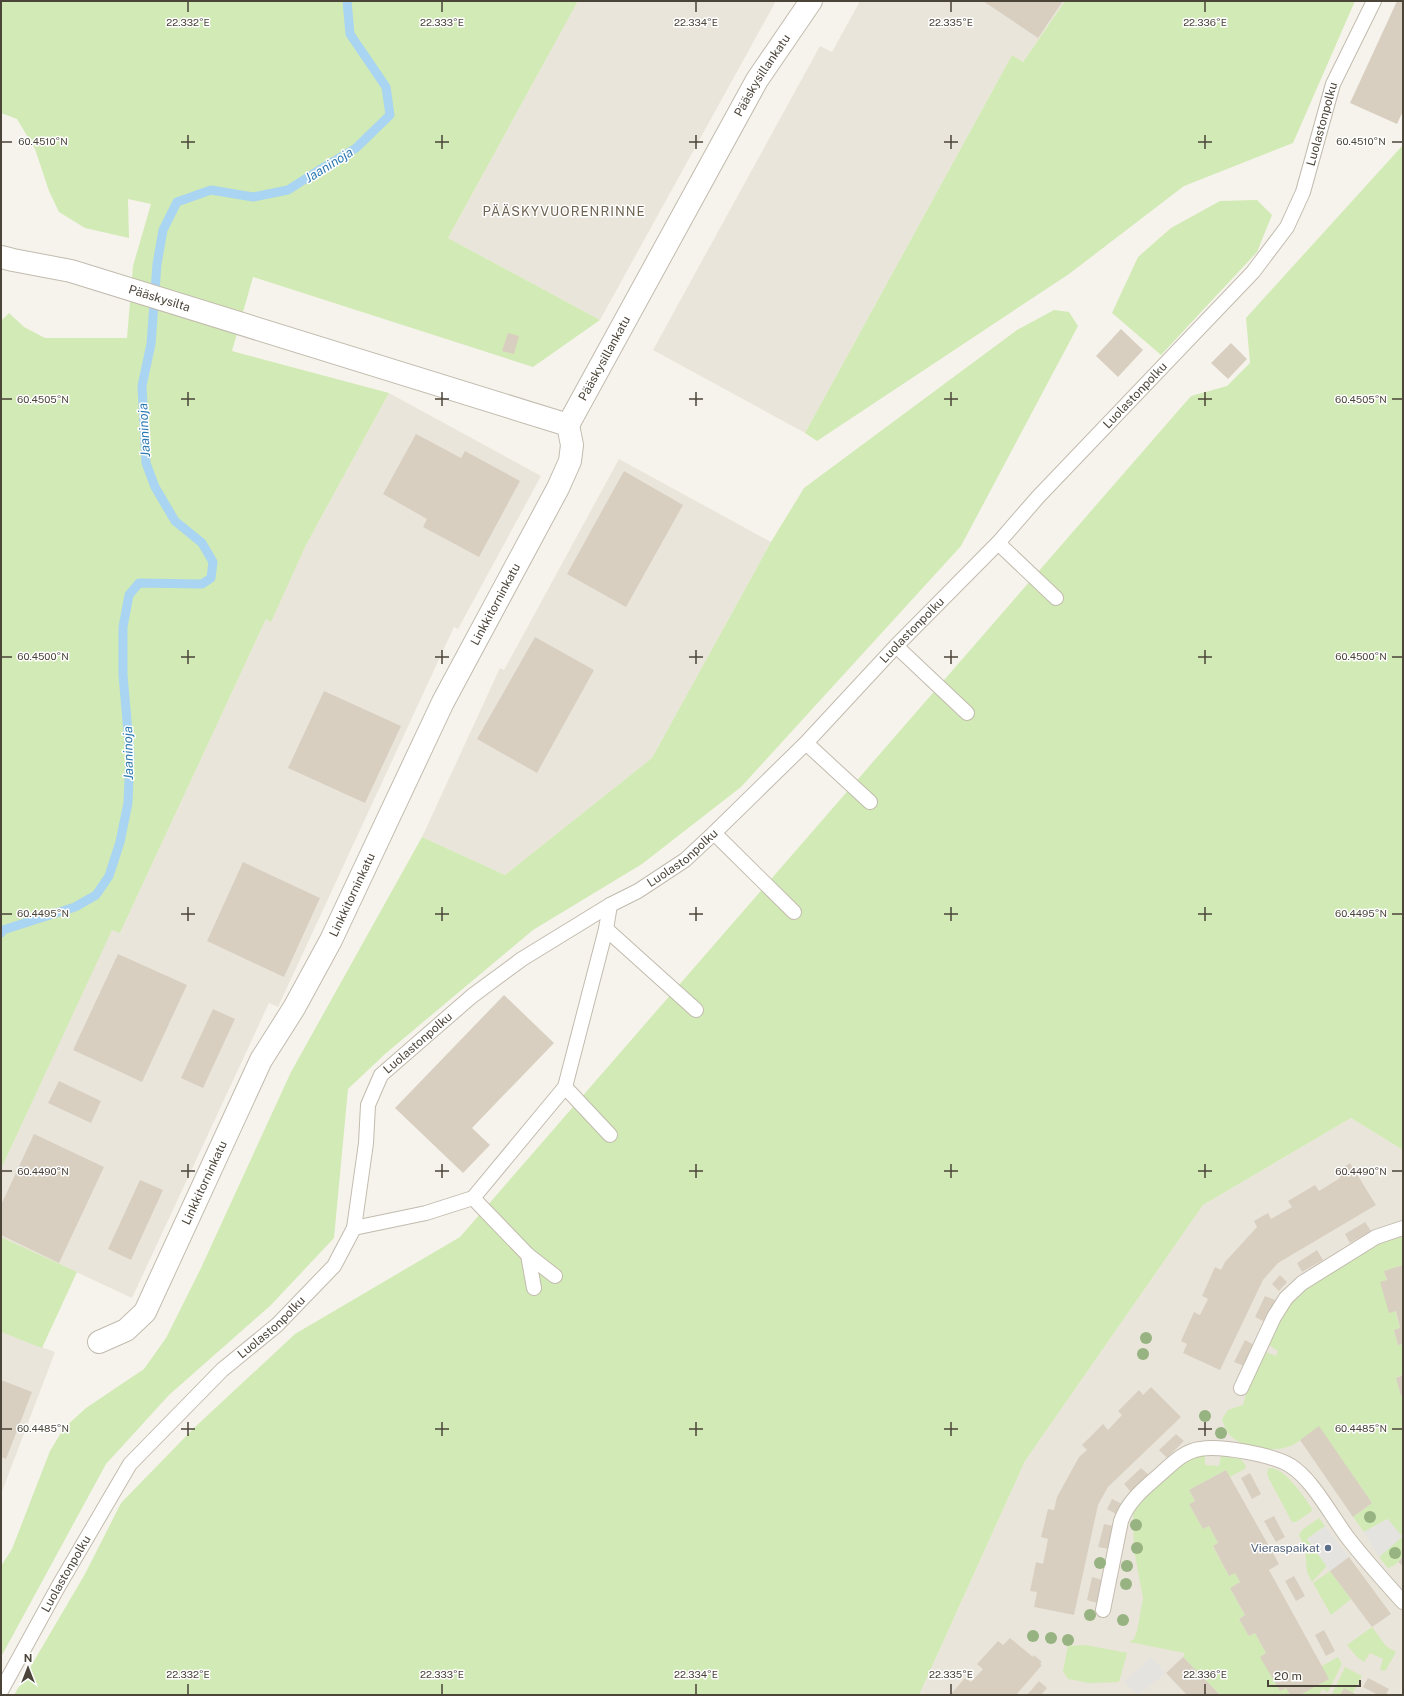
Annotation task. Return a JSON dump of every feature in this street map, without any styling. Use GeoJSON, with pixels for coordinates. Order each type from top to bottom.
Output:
{"type":"FeatureCollection","features":[{"type":"Feature","properties":{"kind":"street","name":"Pääskysillankatu"},"geometry":{"type":"LineString","coordinates":[[568,426],[757,80],[811,1]]}},
{"type":"Feature","properties":{"kind":"street","name":"Pääskysilta"},"geometry":{"type":"LineString","coordinates":[[1,256],[13,260],[71,271],[568,426]]}},
{"type":"Feature","properties":{"kind":"street","name":"Linkkitorninkatu"},"geometry":{"type":"LineString","coordinates":[[99,1342],[126,1330],[145,1312],[261,1060],[294,1008],[331,940],[443,702],[558,488],[570,462],[572,450],[568,426]]}},
{"type":"Feature","properties":{"kind":"lane","name":"Luolastonpolku"},"geometry":{"type":"LineString","coordinates":[[1,1691],[58,1587],[130,1464],[222,1370],[277,1325],[334,1266],[354,1228],[366,1143],[368,1105],[381,1076],[472,996],[497,977],[522,959],[610,905],[638,891],[684,860],[714,833],[806,743],[896,646],[998,543],[1038,497],[1253,272],[1287,227],[1303,192],[1333,84],[1374,1]]}},
{"type":"Feature","properties":{"kind":"lane"},"geometry":{"type":"LineString","coordinates":[[998,543],[1056,598]]}},
{"type":"Feature","properties":{"kind":"lane"},"geometry":{"type":"LineString","coordinates":[[896,646],[967,713]]}},
{"type":"Feature","properties":{"kind":"lane"},"geometry":{"type":"LineString","coordinates":[[806,743],[870,802]]}},
{"type":"Feature","properties":{"kind":"lane"},"geometry":{"type":"LineString","coordinates":[[714,833],[794,912]]}},
{"type":"Feature","properties":{"kind":"lane"},"geometry":{"type":"LineString","coordinates":[[354,1228],[426,1213],[473,1198],[565,1087],[606,929],[610,905]]}},
{"type":"Feature","properties":{"kind":"lane"},"geometry":{"type":"LineString","coordinates":[[606,929],[696,1010]]}},
{"type":"Feature","properties":{"kind":"lane"},"geometry":{"type":"LineString","coordinates":[[565,1087],[610,1135]]}},
{"type":"Feature","properties":{"kind":"lane"},"geometry":{"type":"LineString","coordinates":[[473,1198],[528,1255],[555,1276]]}},
{"type":"Feature","properties":{"kind":"lane"},"geometry":{"type":"LineString","coordinates":[[1241,1388],[1274,1317],[1286,1298],[1302,1283],[1376,1237],[1403,1228]]}},
{"type":"Feature","properties":{"kind":"lane"},"geometry":{"type":"LineString","coordinates":[[528,1255],[534,1288]]}},
{"type":"Feature","properties":{"kind":"lane"},"geometry":{"type":"LineString","coordinates":[[1103,1610],[1121,1521],[1128,1505],[1181,1456],[1199,1449],[1218,1448],[1272,1458],[1291,1466],[1304,1477],[1348,1538],[1403,1602]]}},
{"type":"Feature","properties":{"kind":"shaded area"},"geometry":{"type":"Polygon","coordinates":[[[578,1],[776,1],[600,320],[448,238],[578,1]]]}},
{"type":"Feature","properties":{"kind":"shaded area"},"geometry":{"type":"Polygon","coordinates":[[[860,1],[1065,1],[1023,62],[1012,55],[805,433],[653,350],[820,46],[832,52],[860,1]]]}},
{"type":"Feature","properties":{"kind":"shaded area"},"geometry":{"type":"Polygon","coordinates":[[[389,393],[541,476],[458,629],[454,627],[278,1007],[269,1003],[132,1298],[1,1237],[1,1169],[112,929],[120,933],[266,619],[271,621],[306,545],[389,393]]]}},
{"type":"Feature","properties":{"kind":"shaded area"},"geometry":{"type":"Polygon","coordinates":[[[619,459],[771,542],[652,758],[505,875],[422,837],[500,668],[504,670],[619,459]]]}},
{"type":"Feature","properties":{"kind":"shaded area"},"geometry":{"type":"Polygon","coordinates":[[[1351,1118],[1403,1150],[1403,1695],[919,1695],[1025,1461],[1203,1205],[1351,1118]]]}},
{"type":"Feature","properties":{"kind":"shaded area"},"geometry":{"type":"Polygon","coordinates":[[[1,1332],[55,1352],[1,1494],[1,1332]]]}},
{"type":"Feature","properties":{"kind":"shaded area"},"geometry":{"type":"Polygon","coordinates":[[[1388,1519],[1402,1537],[1379,1557],[1364,1532],[1388,1519]]]}},
{"type":"Feature","properties":{"kind":"shaded area","name":"Vieraspaikat"},"geometry":{"type":"Polygon","coordinates":[[[1325,1526],[1349,1557],[1330,1571],[1307,1539],[1325,1526]]]}},
{"type":"Feature","properties":{"kind":"shaded area"},"geometry":{"type":"Polygon","coordinates":[[[1151,1657],[1166,1673],[1138,1695],[1124,1682],[1151,1657]]]}},
{"type":"Feature","properties":{"kind":"green space"},"geometry":{"type":"Polygon","coordinates":[[[1,1],[578,1],[448,238],[600,320],[533,367],[253,277],[232,351],[389,393],[306,545],[271,622],[266,619],[120,933],[112,930],[1,1169],[1,321],[9,313],[24,327],[45,338],[127,338],[133,266],[151,204],[128,199],[129,238],[85,228],[59,212],[49,191],[35,149],[17,119],[1,113],[1,1]]]}},
{"type":"Feature","properties":{"kind":"green space"},"geometry":{"type":"Polygon","coordinates":[[[1065,1],[1355,1],[1293,143],[1184,186],[1069,274],[817,441],[805,433],[1012,55],[1023,62],[1065,1]]]}},
{"type":"Feature","properties":{"kind":"green space"},"geometry":{"type":"Polygon","coordinates":[[[1403,145],[1403,1150],[1351,1118],[1203,1205],[1025,1461],[919,1695],[14,1695],[85,1574],[121,1503],[194,1428],[295,1334],[460,1237],[1191,396],[1227,386],[1250,363],[1246,318],[1403,145]]]}},
{"type":"Feature","properties":{"kind":"green space"},"geometry":{"type":"Polygon","coordinates":[[[1257,200],[1272,215],[1257,252],[1161,355],[1112,313],[1138,257],[1171,228],[1220,201],[1257,200]]]}},
{"type":"Feature","properties":{"kind":"green space"},"geometry":{"type":"Polygon","coordinates":[[[1054,310],[1069,312],[1078,326],[961,546],[741,787],[642,864],[533,930],[385,1054],[348,1089],[334,1238],[271,1305],[169,1395],[106,1464],[1,1657],[1,1566],[12,1549],[50,1451],[64,1428],[86,1408],[144,1369],[166,1338],[201,1268],[291,1072],[422,837],[505,875],[652,758],[771,542],[804,488],[1017,330],[1054,310]]]}},
{"type":"Feature","properties":{"kind":"green space"},"geometry":{"type":"Polygon","coordinates":[[[1,1237],[77,1272],[42,1348],[1,1332],[1,1237]]]}},
{"type":"Feature","properties":{"kind":"green space"},"geometry":{"type":"Polygon","coordinates":[[[1403,1237],[1403,1265],[1384,1271],[1400,1328],[1394,1330],[1398,1345],[1403,1344],[1403,1374],[1396,1378],[1401,1395],[1403,1395],[1403,1557],[1395,1565],[1388,1568],[1379,1557],[1402,1536],[1387,1519],[1364,1532],[1353,1517],[1372,1503],[1319,1427],[1293,1445],[1279,1449],[1262,1449],[1246,1445],[1233,1438],[1226,1429],[1222,1419],[1228,1410],[1243,1405],[1247,1391],[1266,1352],[1276,1356],[1278,1351],[1269,1345],[1272,1337],[1283,1315],[1302,1292],[1324,1274],[1375,1244],[1385,1240],[1403,1237]]]}},
{"type":"Feature","properties":{"kind":"green space"},"geometry":{"type":"Polygon","coordinates":[[[1205,1455],[1205,1465],[1219,1466],[1221,1456],[1240,1459],[1245,1464],[1246,1468],[1230,1477],[1226,1470],[1189,1490],[1195,1501],[1189,1504],[1203,1529],[1209,1526],[1218,1543],[1213,1547],[1229,1576],[1235,1573],[1240,1582],[1230,1588],[1245,1615],[1239,1619],[1249,1636],[1255,1633],[1266,1653],[1261,1657],[1280,1691],[1286,1688],[1290,1695],[1220,1695],[1183,1657],[1185,1653],[1129,1642],[1134,1639],[1137,1631],[1143,1598],[1134,1550],[1133,1510],[1175,1469],[1195,1458],[1205,1455]]]}},
{"type":"Feature","properties":{"kind":"green space"},"geometry":{"type":"Polygon","coordinates":[[[1269,1468],[1281,1472],[1293,1483],[1311,1507],[1312,1511],[1296,1522],[1292,1522],[1268,1477],[1267,1472],[1269,1468]]]}},
{"type":"Feature","properties":{"kind":"green space"},"geometry":{"type":"Polygon","coordinates":[[[1319,1518],[1325,1526],[1307,1539],[1327,1566],[1312,1582],[1307,1572],[1305,1548],[1299,1535],[1302,1530],[1319,1518]]]}},
{"type":"Feature","properties":{"kind":"green space"},"geometry":{"type":"Polygon","coordinates":[[[1330,1571],[1351,1599],[1331,1615],[1313,1583],[1330,1571]]]}},
{"type":"Feature","properties":{"kind":"green space"},"geometry":{"type":"Polygon","coordinates":[[[1372,1627],[1386,1646],[1396,1652],[1386,1670],[1383,1671],[1380,1669],[1383,1659],[1370,1653],[1364,1662],[1357,1657],[1347,1645],[1372,1627]]]}},
{"type":"Feature","properties":{"kind":"green space"},"geometry":{"type":"Polygon","coordinates":[[[1086,1645],[1127,1653],[1119,1682],[1089,1683],[1068,1679],[1063,1671],[1068,1646],[1086,1645]]]}},
{"type":"Feature","properties":{"kind":"green space"},"geometry":{"type":"Polygon","coordinates":[[[1338,1657],[1342,1664],[1328,1692],[1322,1689],[1319,1695],[1300,1695],[1322,1666],[1338,1657]]]}},
{"type":"Feature","properties":{"kind":"green space"},"geometry":{"type":"Polygon","coordinates":[[[1345,1667],[1362,1676],[1353,1693],[1344,1688],[1340,1695],[1332,1694],[1345,1667]]]}},
{"type":"Feature","properties":{"kind":"building"},"geometry":{"type":"Polygon","coordinates":[[[983,1],[1063,1],[1038,38],[983,1]]]}},
{"type":"Feature","properties":{"kind":"building"},"geometry":{"type":"Polygon","coordinates":[[[1397,1],[1403,1],[1403,111],[1397,124],[1350,103],[1397,1]]]}},
{"type":"Feature","properties":{"kind":"building"},"geometry":{"type":"Polygon","coordinates":[[[1121,329],[1143,350],[1118,377],[1096,356],[1121,329]]]}},
{"type":"Feature","properties":{"kind":"building"},"geometry":{"type":"Polygon","coordinates":[[[508,333],[519,336],[514,354],[502,351],[508,333]]]}},
{"type":"Feature","properties":{"kind":"building"},"geometry":{"type":"Polygon","coordinates":[[[1231,343],[1247,359],[1228,379],[1211,363],[1231,343]]]}},
{"type":"Feature","properties":{"kind":"building"},"geometry":{"type":"Polygon","coordinates":[[[416,434],[461,458],[465,451],[520,481],[479,557],[423,527],[427,519],[383,494],[416,434]]]}},
{"type":"Feature","properties":{"kind":"building"},"geometry":{"type":"Polygon","coordinates":[[[624,471],[683,505],[626,607],[567,574],[624,471]]]}},
{"type":"Feature","properties":{"kind":"building"},"geometry":{"type":"Polygon","coordinates":[[[535,637],[594,670],[537,773],[477,739],[535,637]]]}},
{"type":"Feature","properties":{"kind":"building"},"geometry":{"type":"Polygon","coordinates":[[[324,691],[401,726],[365,803],[288,768],[324,691]]]}},
{"type":"Feature","properties":{"kind":"building"},"geometry":{"type":"Polygon","coordinates":[[[243,862],[320,898],[284,977],[207,941],[243,862]]]}},
{"type":"Feature","properties":{"kind":"building"},"geometry":{"type":"Polygon","coordinates":[[[118,954],[187,985],[142,1082],[73,1050],[118,954]]]}},
{"type":"Feature","properties":{"kind":"building"},"geometry":{"type":"Polygon","coordinates":[[[504,995],[554,1043],[472,1128],[490,1145],[463,1173],[395,1108],[504,995]]]}},
{"type":"Feature","properties":{"kind":"building"},"geometry":{"type":"Polygon","coordinates":[[[213,1009],[235,1019],[203,1088],[181,1078],[213,1009]]]}},
{"type":"Feature","properties":{"kind":"building"},"geometry":{"type":"Polygon","coordinates":[[[59,1081],[101,1101],[91,1123],[48,1103],[59,1081]]]}},
{"type":"Feature","properties":{"kind":"building"},"geometry":{"type":"Polygon","coordinates":[[[34,1134],[104,1167],[59,1263],[1,1235],[1,1205],[34,1134]]]}},
{"type":"Feature","properties":{"kind":"building"},"geometry":{"type":"Polygon","coordinates":[[[1350,1163],[1376,1205],[1278,1263],[1263,1280],[1220,1370],[1183,1353],[1187,1344],[1181,1341],[1194,1312],[1200,1315],[1208,1299],[1202,1296],[1215,1267],[1221,1270],[1225,1262],[1257,1227],[1254,1221],[1268,1213],[1271,1219],[1292,1207],[1288,1201],[1315,1185],[1319,1191],[1340,1178],[1336,1172],[1350,1163]]]}},
{"type":"Feature","properties":{"kind":"building"},"geometry":{"type":"Polygon","coordinates":[[[140,1180],[163,1190],[131,1260],[108,1249],[140,1180]]]}},
{"type":"Feature","properties":{"kind":"building"},"geometry":{"type":"Polygon","coordinates":[[[1365,1222],[1371,1231],[1350,1243],[1345,1234],[1365,1222]]]}},
{"type":"Feature","properties":{"kind":"building"},"geometry":{"type":"Polygon","coordinates":[[[1317,1250],[1323,1260],[1302,1272],[1297,1263],[1317,1250]]]}},
{"type":"Feature","properties":{"kind":"building"},"geometry":{"type":"Polygon","coordinates":[[[1403,1265],[1403,1344],[1398,1345],[1394,1330],[1400,1328],[1396,1311],[1389,1313],[1380,1282],[1387,1280],[1384,1271],[1403,1265]]]}},
{"type":"Feature","properties":{"kind":"building"},"geometry":{"type":"Polygon","coordinates":[[[1280,1275],[1287,1282],[1279,1291],[1272,1284],[1280,1275]]]}},
{"type":"Feature","properties":{"kind":"building"},"geometry":{"type":"Polygon","coordinates":[[[1265,1296],[1275,1300],[1265,1322],[1255,1317],[1265,1296]]]}},
{"type":"Feature","properties":{"kind":"building"},"geometry":{"type":"Polygon","coordinates":[[[1245,1340],[1254,1345],[1244,1366],[1234,1362],[1245,1340]]]}},
{"type":"Feature","properties":{"kind":"building"},"geometry":{"type":"Polygon","coordinates":[[[1403,1375],[1403,1395],[1401,1396],[1396,1378],[1403,1375]]]}},
{"type":"Feature","properties":{"kind":"building"},"geometry":{"type":"Polygon","coordinates":[[[1,1380],[32,1392],[6,1459],[1,1457],[1,1380]]]}},
{"type":"Feature","properties":{"kind":"building"},"geometry":{"type":"Polygon","coordinates":[[[1151,1387],[1181,1417],[1108,1487],[1098,1505],[1074,1615],[1034,1607],[1037,1592],[1030,1591],[1036,1562],[1043,1564],[1048,1539],[1041,1537],[1048,1509],[1054,1510],[1057,1497],[1079,1457],[1087,1450],[1082,1445],[1103,1424],[1108,1430],[1122,1415],[1118,1411],[1139,1390],[1143,1395],[1151,1387]]]}},
{"type":"Feature","properties":{"kind":"building"},"geometry":{"type":"Polygon","coordinates":[[[1319,1426],[1372,1503],[1353,1517],[1300,1440],[1319,1426]]]}},
{"type":"Feature","properties":{"kind":"building"},"geometry":{"type":"Polygon","coordinates":[[[1176,1434],[1184,1441],[1167,1458],[1159,1450],[1176,1434]]]}},
{"type":"Feature","properties":{"kind":"building"},"geometry":{"type":"Polygon","coordinates":[[[1141,1468],[1149,1475],[1131,1492],[1124,1484],[1141,1468]]]}},
{"type":"Feature","properties":{"kind":"building"},"geometry":{"type":"Polygon","coordinates":[[[1226,1470],[1279,1564],[1269,1570],[1329,1679],[1300,1695],[1290,1695],[1286,1688],[1280,1691],[1260,1657],[1266,1653],[1255,1633],[1249,1636],[1239,1619],[1245,1615],[1230,1588],[1240,1582],[1235,1573],[1229,1576],[1213,1546],[1218,1543],[1209,1526],[1203,1529],[1189,1504],[1195,1501],[1189,1490],[1226,1470]]]}},
{"type":"Feature","properties":{"kind":"building"},"geometry":{"type":"Polygon","coordinates":[[[1250,1473],[1261,1494],[1252,1499],[1241,1478],[1250,1473]]]}},
{"type":"Feature","properties":{"kind":"building"},"geometry":{"type":"Polygon","coordinates":[[[1112,1499],[1122,1504],[1116,1514],[1107,1509],[1112,1499]]]}},
{"type":"Feature","properties":{"kind":"building"},"geometry":{"type":"Polygon","coordinates":[[[1274,1516],[1285,1537],[1276,1542],[1264,1521],[1274,1516]]]}},
{"type":"Feature","properties":{"kind":"building"},"geometry":{"type":"Polygon","coordinates":[[[1104,1524],[1114,1526],[1109,1549],[1098,1547],[1104,1524]]]}},
{"type":"Feature","properties":{"kind":"building"},"geometry":{"type":"Polygon","coordinates":[[[1349,1557],[1391,1614],[1372,1627],[1330,1571],[1349,1557]]]}},
{"type":"Feature","properties":{"kind":"building"},"geometry":{"type":"Polygon","coordinates":[[[1403,1557],[1403,1566],[1398,1562],[1403,1557]]]}},
{"type":"Feature","properties":{"kind":"building"},"geometry":{"type":"Polygon","coordinates":[[[1294,1576],[1305,1596],[1296,1601],[1285,1581],[1294,1576]]]}},
{"type":"Feature","properties":{"kind":"building"},"geometry":{"type":"Polygon","coordinates":[[[1092,1577],[1102,1580],[1097,1603],[1087,1600],[1092,1577]]]}},
{"type":"Feature","properties":{"kind":"building"},"geometry":{"type":"Polygon","coordinates":[[[1324,1630],[1335,1651],[1326,1656],[1315,1635],[1324,1630]]]}},
{"type":"Feature","properties":{"kind":"building"},"geometry":{"type":"Polygon","coordinates":[[[1010,1638],[1033,1657],[1034,1655],[1042,1662],[1040,1664],[1042,1665],[1016,1695],[950,1695],[965,1678],[971,1682],[983,1669],[977,1664],[998,1641],[1003,1645],[1010,1638]]]}},
{"type":"Feature","properties":{"kind":"building"},"geometry":{"type":"Polygon","coordinates":[[[1183,1657],[1220,1695],[1187,1695],[1166,1673],[1183,1657]]]}},
{"type":"Feature","properties":{"kind":"building"},"geometry":{"type":"Polygon","coordinates":[[[1368,1678],[1389,1689],[1386,1695],[1378,1695],[1363,1687],[1368,1678]]]}},
{"type":"Feature","properties":{"kind":"building"},"geometry":{"type":"Polygon","coordinates":[[[1039,1681],[1047,1688],[1041,1695],[1027,1695],[1039,1681]]]}},
{"type":"Feature","properties":{"kind":"building"},"geometry":{"type":"Polygon","coordinates":[[[1344,1688],[1353,1693],[1358,1695],[1340,1695],[1344,1688]]]}},
{"type":"Feature","properties":{"kind":"waterway","name":"Jaaninoja"},"geometry":{"type":"LineString","coordinates":[[1,933],[3,930],[75,907],[96,895],[109,876],[120,842],[128,803],[130,755],[123,675],[123,627],[129,595],[139,583],[202,584],[211,578],[213,562],[202,543],[175,521],[155,487],[146,463],[142,386],[151,344],[157,264],[163,230],[177,202],[211,190],[253,197],[288,190],[356,148],[390,115],[386,87],[350,34],[347,1]]}},
{"type":"Feature","properties":{"kind":"place","name":"Vieraspaikat"},"geometry":{"type":"Point","coordinates":[1328,1548]}},
{"type":"Feature","properties":{"kind":"district","name":"PÄÄSKYVUORENRINNE"},"geometry":{"type":"Point","coordinates":[564,211]}}]}
